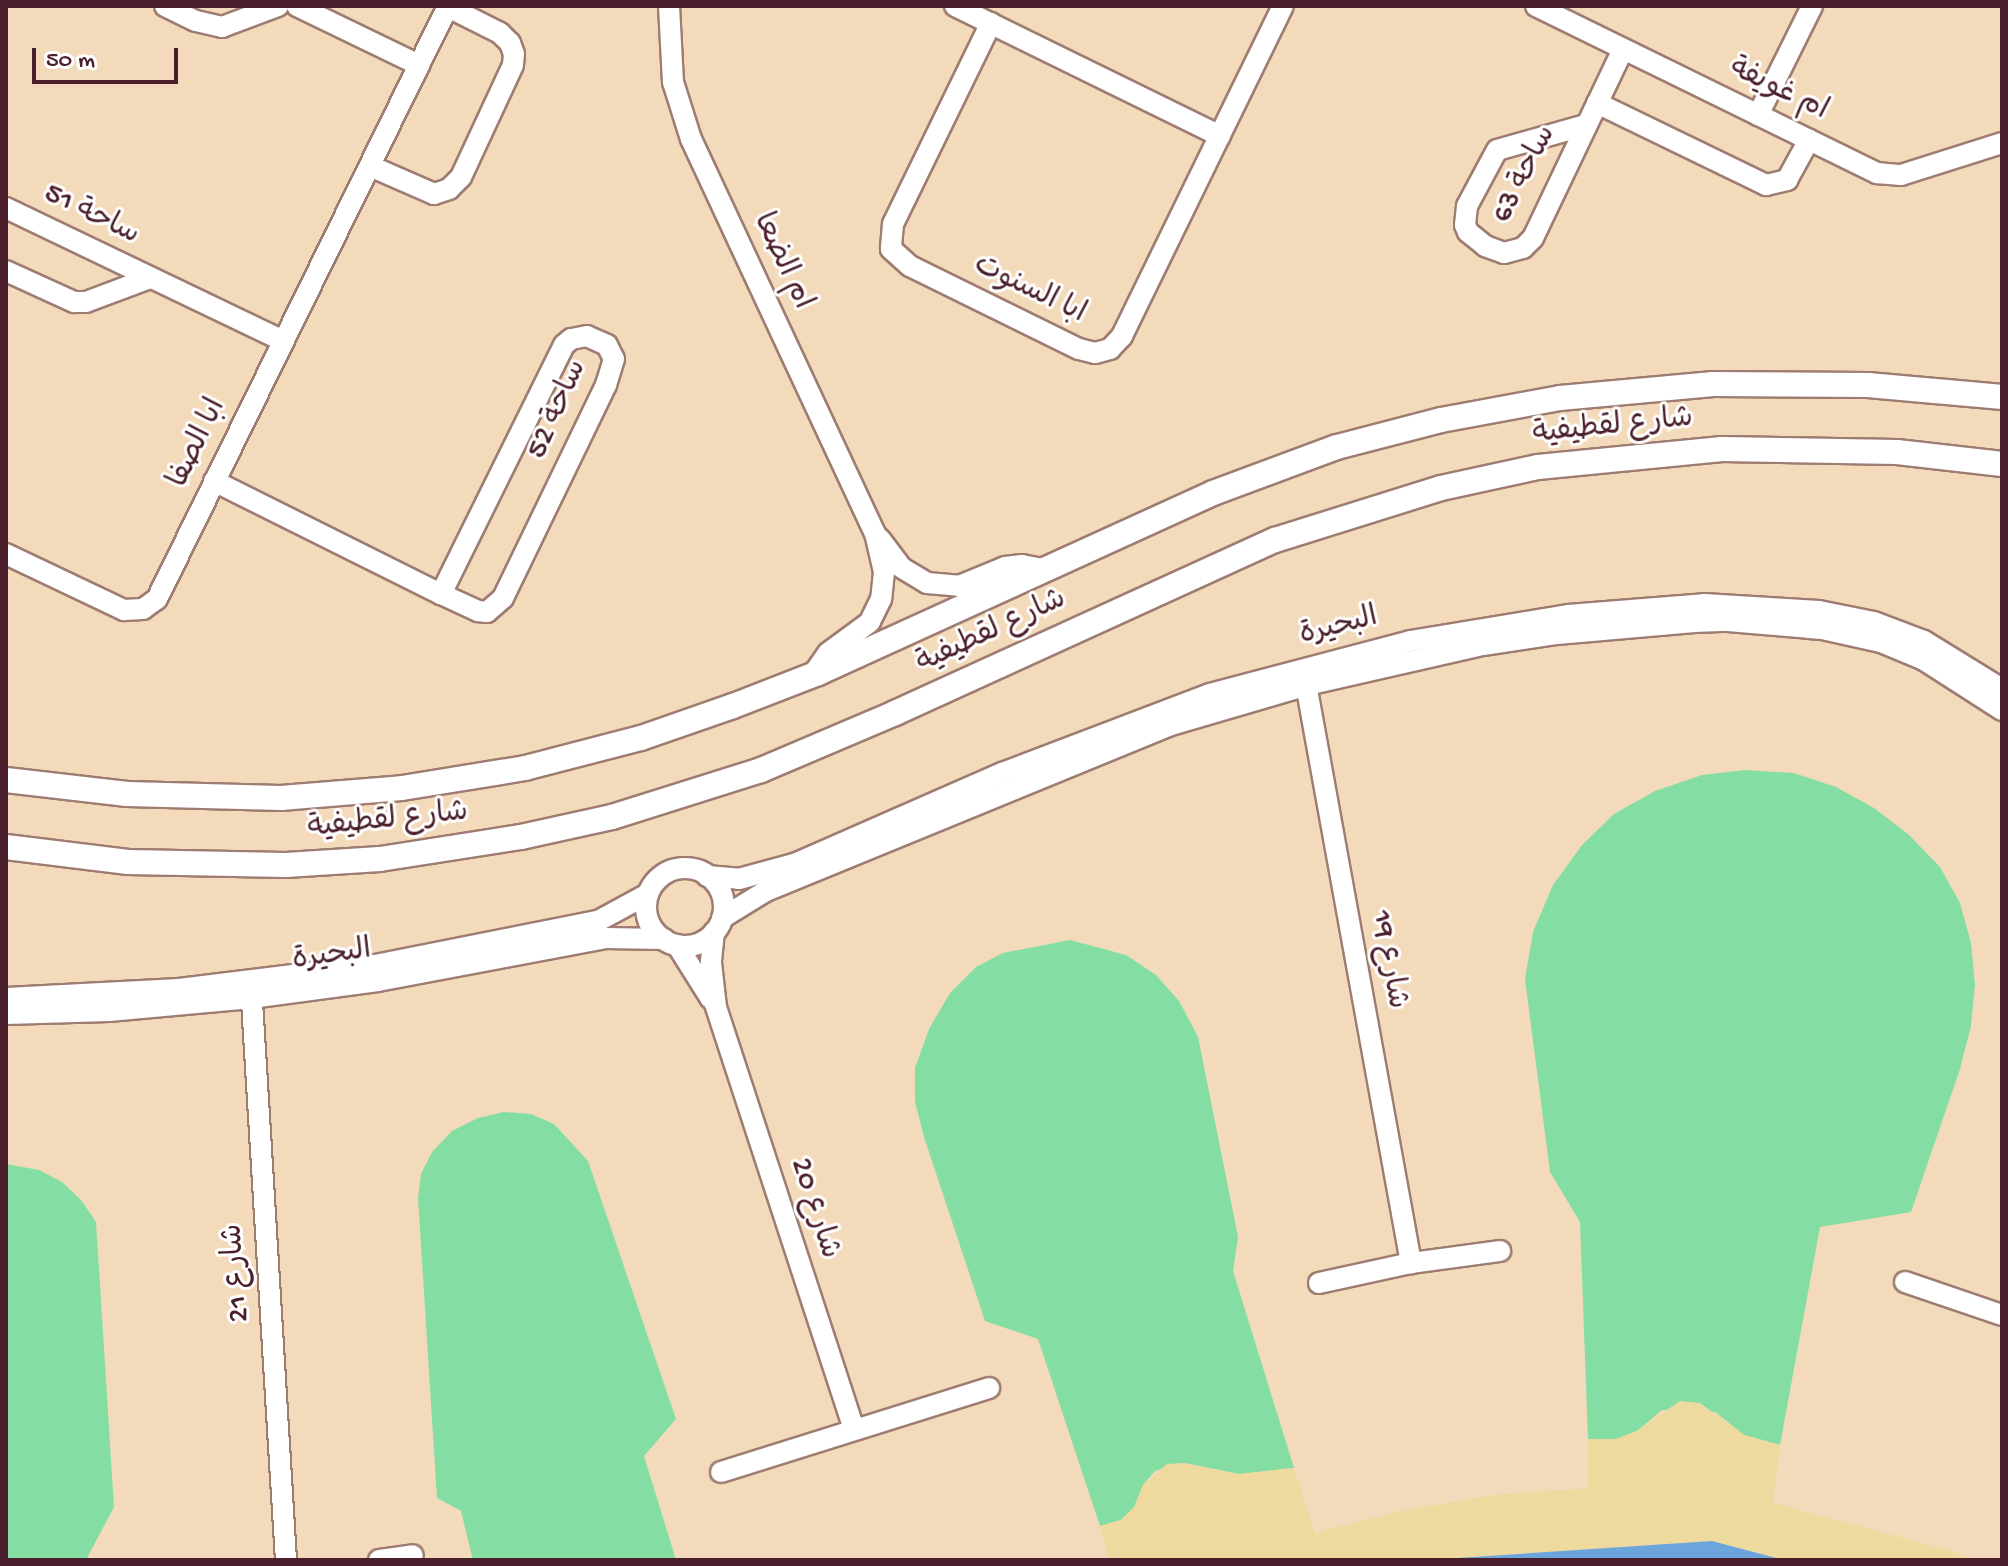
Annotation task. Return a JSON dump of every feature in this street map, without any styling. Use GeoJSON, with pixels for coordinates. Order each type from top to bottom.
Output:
{"type":"FeatureCollection","features":[{"type":"Feature","properties":{"kind":"street"},"geometry":{"type":"LineString","coordinates":[[165,6],[196,21],[222,27],[278,6]]}},
{"type":"Feature","properties":{"kind":"street"},"geometry":{"type":"LineString","coordinates":[[297,6],[419,65]]}},
{"type":"Feature","properties":{"kind":"street","name":"ابا الصفا"},"geometry":{"type":"LineString","coordinates":[[6,554],[124,610],[143,609],[161,592],[448,6],[500,33],[510,43],[514,54],[513,65],[461,177],[449,189],[434,194],[370,166]]}},
{"type":"Feature","properties":{"kind":"street","name":"ام الضعا"},"geometry":{"type":"LineString","coordinates":[[669,6],[673,82],[691,139],[875,533],[884,572],[880,605],[863,630],[828,653],[812,676]]}},
{"type":"Feature","properties":{"kind":"street"},"geometry":{"type":"LineString","coordinates":[[955,6],[1220,136]]}},
{"type":"Feature","properties":{"kind":"street","name":"ابا السنوت"},"geometry":{"type":"LineString","coordinates":[[991,23],[890,230],[891,249],[896,256],[924,273],[1088,353],[1110,349],[1122,336],[1283,6]]}},
{"type":"Feature","properties":{"kind":"street","name":"ام غويفة"},"geometry":{"type":"LineString","coordinates":[[1536,6],[1877,173],[1890,175],[1929,168],[2002,143]]}},
{"type":"Feature","properties":{"kind":"street"},"geometry":{"type":"LineString","coordinates":[[1758,115],[1812,6]]}},
{"type":"Feature","properties":{"kind":"street","name":"ساحة 63"},"geometry":{"type":"LineString","coordinates":[[1586,125],[1497,150],[1467,206],[1468,232],[1497,251],[1523,248],[1533,238],[1623,49]]}},
{"type":"Feature","properties":{"kind":"street"},"geometry":{"type":"LineString","coordinates":[[1597,103],[1766,185],[1787,180],[1809,140]]}},
{"type":"Feature","properties":{"kind":"street","name":"ساحة 51"},"geometry":{"type":"LineString","coordinates":[[6,208],[283,341]]}},
{"type":"Feature","properties":{"kind":"street","name":"ساحة 51"},"geometry":{"type":"LineString","coordinates":[[6,271],[74,302],[86,302],[150,278]]}},
{"type":"Feature","properties":{"kind":"street","name":"ساحة 52"},"geometry":{"type":"LineString","coordinates":[[214,481],[441,594],[487,612],[503,598],[606,385],[614,359],[607,345],[587,336],[571,339],[564,345],[441,594]]}},
{"type":"Feature","properties":{"kind":"street","name":"شارع لقطيفية"},"geometry":{"type":"LineString","coordinates":[[6,780],[127,794],[281,798],[402,788],[587,754],[691,722],[812,676],[1043,569],[1289,463],[1372,437],[1490,408],[1626,390],[1713,384],[1868,385],[2002,397]]}},
{"type":"Feature","properties":{"kind":"street","name":"شارع لقطيفية"},"geometry":{"type":"LineString","coordinates":[[6,847],[128,862],[286,865],[380,859],[521,837],[612,817],[761,770],[895,713],[1275,540],[1441,488],[1538,467],[1722,449],[1884,451],[2002,464]]}},
{"type":"Feature","properties":{"kind":"street","name":"ام الضعا"},"geometry":{"type":"LineString","coordinates":[[875,533],[902,568],[927,583],[959,586],[1005,567],[1022,565],[1043,569]]}},
{"type":"Feature","properties":{"kind":"street","name":"البحيرة"},"geometry":{"type":"LineString","coordinates":[[718,925],[766,891],[816,863],[1127,732],[1236,703],[1305,676],[1442,653],[1581,623],[1734,613],[1822,629],[1881,642],[1990,687],[2002,710]]}},
{"type":"Feature","properties":{"kind":"street","name":"شارع 19"},"geometry":{"type":"LineString","coordinates":[[1305,676],[1411,1263]]}},
{"type":"Feature","properties":{"kind":"street","name":"البحيرة"},"geometry":{"type":"LineString","coordinates":[[707,876],[739,879],[816,863]]}},
{"type":"Feature","properties":{"kind":"street"},"geometry":{"type":"LineString","coordinates":[[691,869],[707,876],[722,895],[718,925],[701,942],[671,942],[648,919],[648,894],[658,879],[673,870],[691,869]]}},
{"type":"Feature","properties":{"kind":"street","name":"البحيرة"},"geometry":{"type":"LineString","coordinates":[[449,959],[598,921],[648,894]]}},
{"type":"Feature","properties":{"kind":"street","name":"شارع 20"},"geometry":{"type":"LineString","coordinates":[[718,925],[711,963],[716,1007],[854,1429]]}},
{"type":"Feature","properties":{"kind":"street","name":"البحيرة"},"geometry":{"type":"LineString","coordinates":[[15,1006],[251,990],[605,938],[671,942]]}},
{"type":"Feature","properties":{"kind":"street","name":"شارع 20"},"geometry":{"type":"LineString","coordinates":[[671,942],[716,1007]]}},
{"type":"Feature","properties":{"kind":"street","name":"شارع 21"},"geometry":{"type":"LineString","coordinates":[[251,990],[286,1560]]}},
{"type":"Feature","properties":{"kind":"street"},"geometry":{"type":"LineString","coordinates":[[1319,1283],[1411,1263],[1500,1251]]}},
{"type":"Feature","properties":{"kind":"street"},"geometry":{"type":"LineString","coordinates":[[1905,1282],[2002,1315]]}},
{"type":"Feature","properties":{"kind":"street"},"geometry":{"type":"LineString","coordinates":[[721,1472],[989,1388]]}},
{"type":"Feature","properties":{"kind":"street"},"geometry":{"type":"LineString","coordinates":[[379,1560],[413,1555]]}},
{"type":"Feature","properties":{"kind":"green space"},"geometry":{"type":"Polygon","coordinates":[[[1745,770],[1794,773],[1836,787],[1874,808],[1908,834],[1940,867],[1960,903],[1971,943],[1975,985],[1971,1026],[1960,1069],[1911,1212],[1820,1227],[1780,1445],[1744,1435],[1715,1412],[1662,1410],[1637,1431],[1616,1439],[1588,1439],[1580,1222],[1550,1172],[1525,979],[1533,932],[1553,885],[1582,845],[1614,814],[1655,791],[1702,775],[1745,770]]]}},
{"type":"Feature","properties":{"kind":"green space"},"geometry":{"type":"Polygon","coordinates":[[[1070,940],[1126,955],[1156,975],[1179,1001],[1198,1037],[1238,1237],[1233,1271],[1294,1468],[1239,1474],[1184,1463],[1155,1471],[1143,1485],[1134,1507],[1121,1520],[1100,1526],[1038,1339],[985,1321],[915,1102],[915,1068],[929,1029],[950,993],[976,967],[1003,953],[1070,940]]]}},
{"type":"Feature","properties":{"kind":"green space"},"geometry":{"type":"Polygon","coordinates":[[[504,1112],[531,1114],[554,1124],[588,1161],[676,1419],[644,1456],[676,1560],[473,1560],[461,1511],[437,1498],[418,1198],[421,1174],[432,1152],[452,1131],[478,1118],[504,1112]]]}},
{"type":"Feature","properties":{"kind":"green space"},"geometry":{"type":"Polygon","coordinates":[[[6,1164],[39,1170],[62,1182],[81,1200],[96,1222],[114,1507],[86,1560],[6,1560],[6,1164]]]}},
{"type":"Feature","properties":{"kind":"sand"},"geometry":{"type":"Polygon","coordinates":[[[1680,1401],[1700,1403],[1744,1435],[1780,1445],[1773,1503],[1948,1550],[1971,1560],[1784,1560],[1712,1541],[1426,1560],[1110,1560],[1100,1526],[1121,1520],[1134,1507],[1143,1485],[1167,1464],[1184,1463],[1239,1474],[1294,1468],[1315,1533],[1402,1511],[1495,1495],[1588,1488],[1588,1439],[1617,1439],[1637,1431],[1680,1401]]]}},
{"type":"Feature","properties":{"kind":"water"},"geometry":{"type":"Polygon","coordinates":[[[1712,1541],[1784,1560],[1427,1560],[1712,1541]]]}}]}
